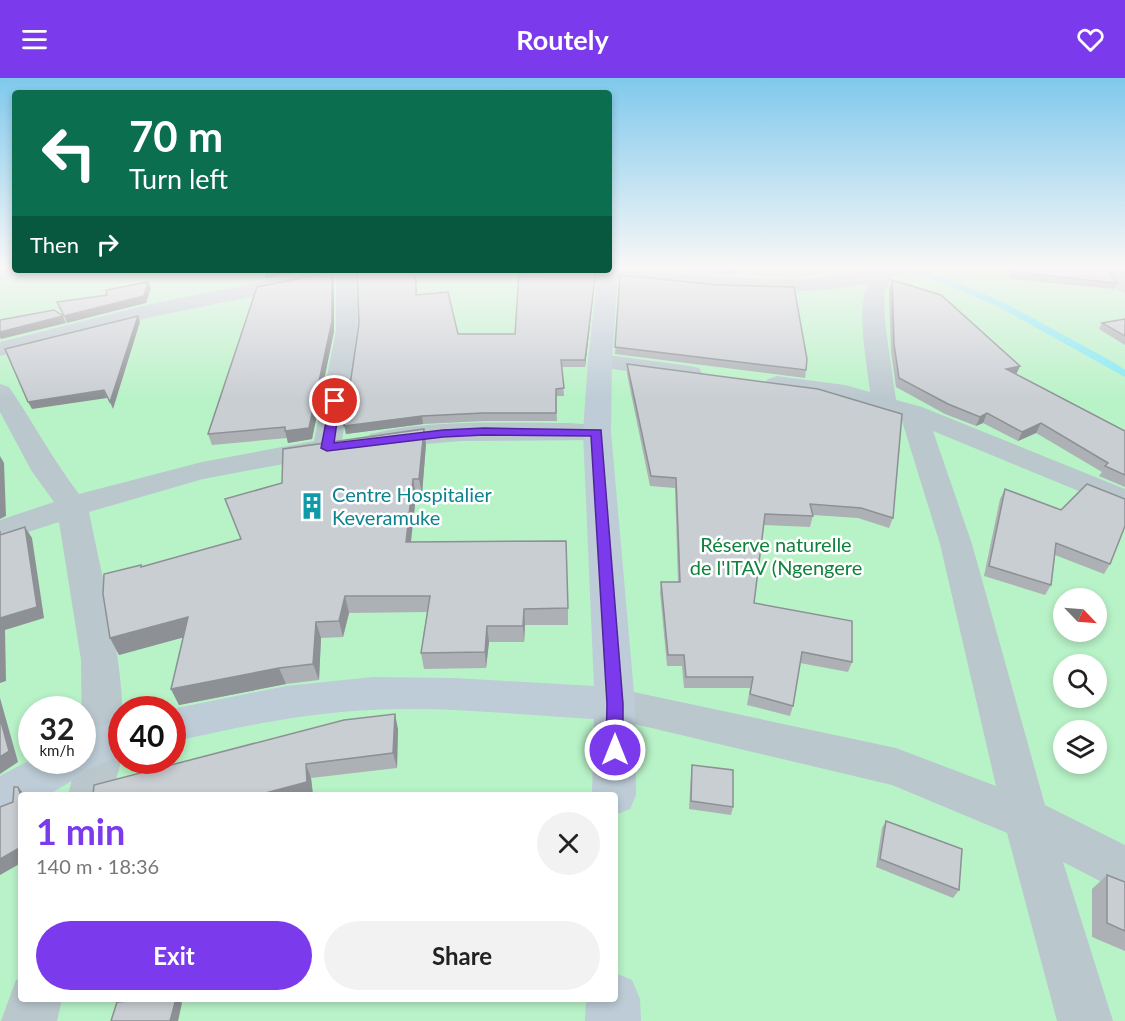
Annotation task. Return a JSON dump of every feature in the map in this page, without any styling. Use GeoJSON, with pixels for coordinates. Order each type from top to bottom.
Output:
{"type":"FeatureCollection","features":[{"type":"Feature","properties":{"kind":"street"},"geometry":{"type":"LineString","coordinates":[[0,349],[154,311]]}},
{"type":"Feature","properties":{"kind":"street"},"geometry":{"type":"LineString","coordinates":[[327,448],[347,331],[347,311]]}},
{"type":"Feature","properties":{"kind":"street"},"geometry":{"type":"LineString","coordinates":[[604,311],[597,432],[615,704],[615,792]]}},
{"type":"Feature","properties":{"kind":"street"},"geometry":{"type":"LineString","coordinates":[[874,311],[874,323],[898,409],[956,544],[1026,819],[1085,1021]]}},
{"type":"Feature","properties":{"kind":"street"},"geometry":{"type":"LineString","coordinates":[[600,361],[711,375]]}},
{"type":"Feature","properties":{"kind":"street"},"geometry":{"type":"LineString","coordinates":[[755,381],[845,393],[898,409],[1125,500]]}},
{"type":"Feature","properties":{"kind":"street"},"geometry":{"type":"LineString","coordinates":[[0,392],[28,435],[46,470],[72,506],[100,660],[96,730]]}},
{"type":"Feature","properties":{"kind":"street"},"geometry":{"type":"LineString","coordinates":[[0,531],[72,506],[181,474],[264,456],[443,433],[597,432]]}},
{"type":"Feature","properties":{"kind":"street"},"geometry":{"type":"LineString","coordinates":[[186,723],[247,708],[325,698],[400,693],[615,704],[896,767],[1026,819],[1125,870]]}},
{"type":"Feature","properties":{"kind":"street"},"geometry":{"type":"LineString","coordinates":[[0,800],[48,774]]}},
{"type":"Feature","properties":{"kind":"street"},"geometry":{"type":"LineString","coordinates":[[90,792],[92,774]]}},
{"type":"Feature","properties":{"kind":"street"},"geometry":{"type":"LineString","coordinates":[[28,1021],[33,1002]]}},
{"type":"Feature","properties":{"kind":"street"},"geometry":{"type":"LineString","coordinates":[[613,1002],[613,1021]]}},
{"type":"Feature","properties":{"kind":"green space","name":"Réserve naturelle de l'ITAV (Ngengere"},"geometry":{"type":"Polygon","coordinates":[[[0,311],[1125,311],[1125,1021],[0,1021],[0,311]]]}},
{"type":"Feature","properties":{"kind":"building"},"geometry":{"type":"Polygon","coordinates":[[[49,311],[56,311],[63,316],[0,332],[0,320],[49,311]]]}},
{"type":"Feature","properties":{"kind":"building"},"geometry":{"type":"Polygon","coordinates":[[[62,311],[84,311],[64,316],[62,311]]]}},
{"type":"Feature","properties":{"kind":"building"},"geometry":{"type":"Polygon","coordinates":[[[249,311],[332,311],[332,321],[309,428],[285,431],[285,427],[208,434],[249,311]]]}},
{"type":"Feature","properties":{"kind":"building"},"geometry":{"type":"Polygon","coordinates":[[[359,311],[453,311],[458,334],[515,334],[517,311],[591,311],[585,360],[561,360],[564,388],[556,389],[556,413],[422,416],[344,426],[359,324],[359,311]]]}},
{"type":"Feature","properties":{"kind":"building"},"geometry":{"type":"Polygon","coordinates":[[[617,311],[798,311],[807,359],[806,370],[615,347],[617,311]]]}},
{"type":"Feature","properties":{"kind":"building"},"geometry":{"type":"Polygon","coordinates":[[[893,311],[959,311],[1020,366],[1006,369],[1125,431],[1125,475],[1105,466],[1108,463],[1041,423],[1022,432],[987,413],[980,417],[948,404],[899,378],[894,344],[893,311]]]}},
{"type":"Feature","properties":{"kind":"building"},"geometry":{"type":"Polygon","coordinates":[[[138,316],[110,402],[104,390],[28,402],[5,349],[138,316]]]}},
{"type":"Feature","properties":{"kind":"building"},"geometry":{"type":"Polygon","coordinates":[[[1125,319],[1125,336],[1102,323],[1125,319]]]}},
{"type":"Feature","properties":{"kind":"building"},"geometry":{"type":"Polygon","coordinates":[[[627,364],[818,389],[902,414],[893,518],[861,508],[810,504],[813,516],[765,514],[754,603],[852,621],[852,662],[802,652],[793,706],[750,694],[753,677],[686,677],[684,655],[668,655],[661,582],[680,582],[676,478],[651,476],[627,364]]]}},
{"type":"Feature","properties":{"kind":"building"},"geometry":{"type":"Polygon","coordinates":[[[424,429],[419,479],[413,479],[406,542],[566,541],[568,608],[524,609],[523,626],[487,626],[485,652],[421,653],[430,596],[345,596],[339,621],[316,622],[313,664],[279,668],[171,689],[188,617],[110,638],[103,594],[104,574],[141,565],[141,567],[241,539],[225,499],[282,483],[283,449],[424,429]]]}},
{"type":"Feature","properties":{"kind":"building"},"geometry":{"type":"Polygon","coordinates":[[[1087,484],[1125,499],[1125,526],[1110,564],[1056,543],[1051,585],[989,566],[1005,489],[1061,510],[1087,484]]]}},
{"type":"Feature","properties":{"kind":"building"},"geometry":{"type":"Polygon","coordinates":[[[25,527],[37,607],[0,618],[0,535],[25,527]]]}},
{"type":"Feature","properties":{"kind":"building"},"geometry":{"type":"Polygon","coordinates":[[[395,714],[393,753],[306,764],[307,782],[269,792],[93,792],[94,785],[136,774],[186,774],[186,761],[344,720],[395,714]]]}},
{"type":"Feature","properties":{"kind":"building"},"geometry":{"type":"Polygon","coordinates":[[[0,718],[9,751],[0,757],[0,718]]]}},
{"type":"Feature","properties":{"kind":"building"},"geometry":{"type":"Polygon","coordinates":[[[692,765],[733,770],[733,807],[691,801],[692,765]]]}},
{"type":"Feature","properties":{"kind":"building"},"geometry":{"type":"Polygon","coordinates":[[[14,787],[18,787],[18,849],[0,859],[0,807],[13,802],[14,787]]]}},
{"type":"Feature","properties":{"kind":"building"},"geometry":{"type":"Polygon","coordinates":[[[886,821],[962,849],[959,890],[880,859],[886,821]]]}},
{"type":"Feature","properties":{"kind":"building"},"geometry":{"type":"Polygon","coordinates":[[[1107,875],[1125,882],[1125,931],[1107,923],[1107,875]]]}},
{"type":"Feature","properties":{"kind":"building"},"geometry":{"type":"Polygon","coordinates":[[[117,1002],[175,1002],[170,1021],[111,1021],[117,1002]]]}},
{"type":"Feature","properties":{"kind":"waterway"},"geometry":{"type":"LineString","coordinates":[[1013,311],[1125,374]]}},
{"type":"Feature","properties":{"kind":"place","name":"Centre Hospitalier Keveramuke"},"geometry":{"type":"Point","coordinates":[312,506]}},
{"type":"Feature","properties":{"kind":"route"},"geometry":{"type":"LineString","coordinates":[[335,401],[327,448],[443,433],[597,432],[615,704],[615,750]]}}]}
